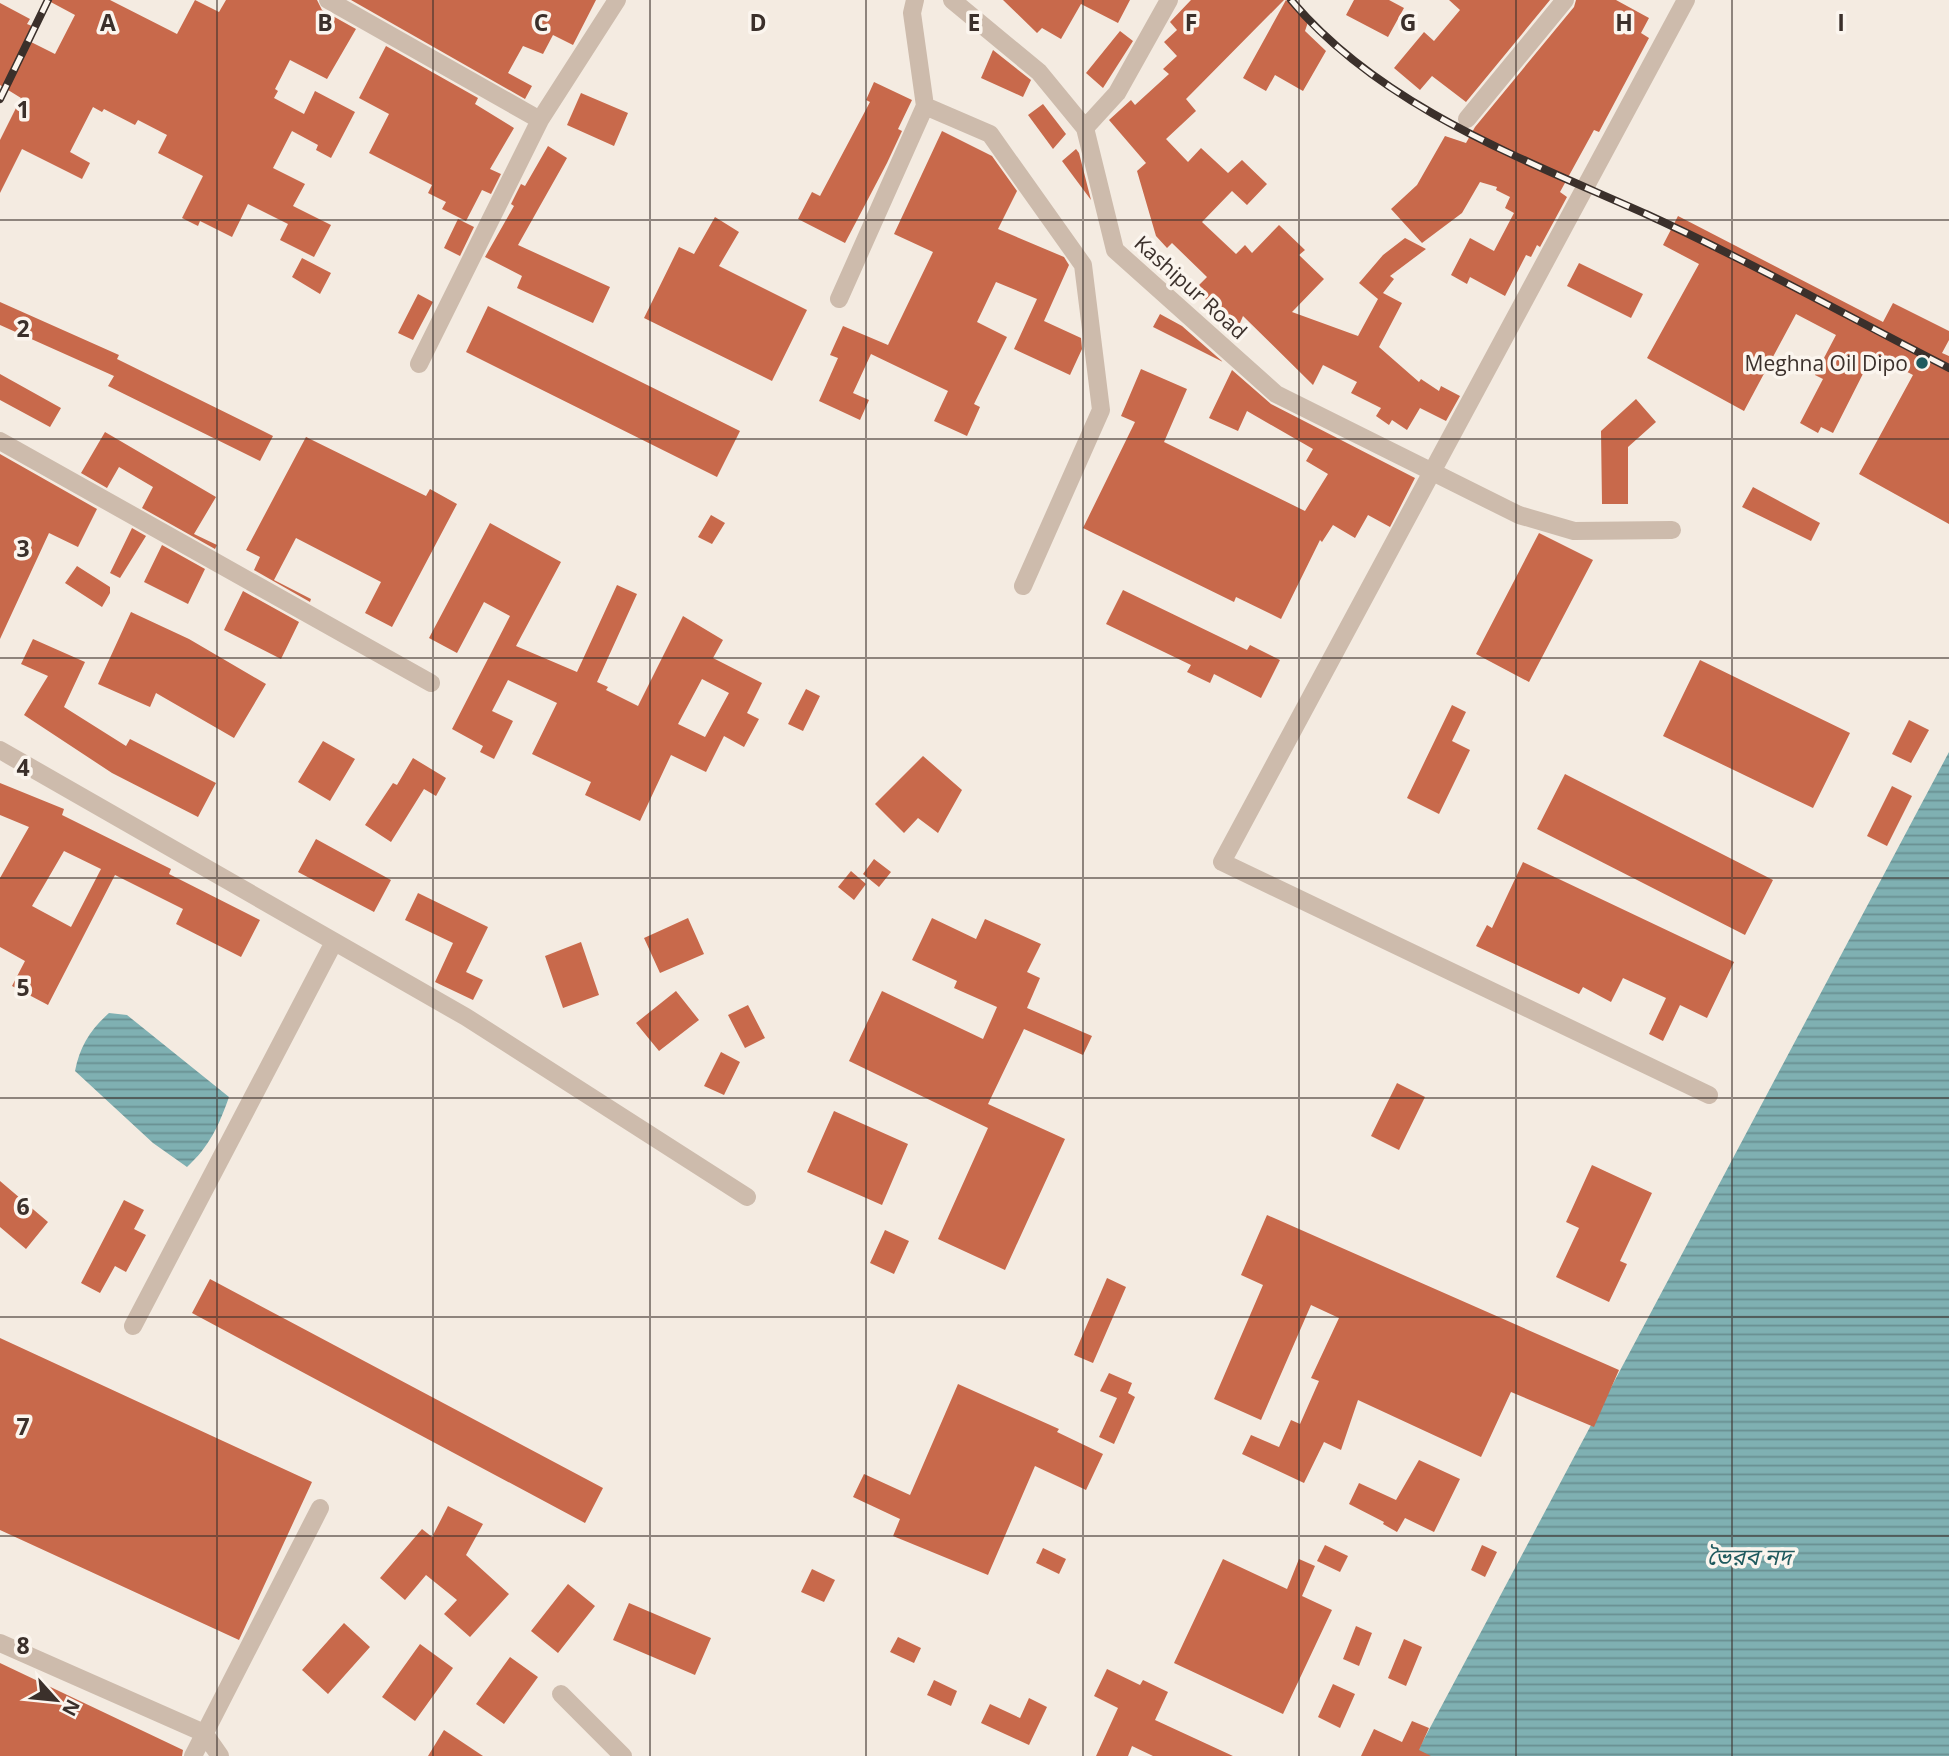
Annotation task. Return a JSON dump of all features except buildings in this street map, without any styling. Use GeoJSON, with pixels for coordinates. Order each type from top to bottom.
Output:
{"type":"FeatureCollection","features":[{"type":"Feature","properties":{"kind":"street"},"geometry":{"type":"LineString","coordinates":[[328,0],[540,120]]}},
{"type":"Feature","properties":{"kind":"street"},"geometry":{"type":"LineString","coordinates":[[419,364],[540,120],[617,0]]}},
{"type":"Feature","properties":{"kind":"street"},"geometry":{"type":"LineString","coordinates":[[838,299],[925,106],[912,13],[915,0]]}},
{"type":"Feature","properties":{"kind":"street","name":"Kashipur Road"},"geometry":{"type":"LineString","coordinates":[[952,0],[1039,72],[1085,128],[1115,250],[1276,394],[1519,515],[1574,531],[1672,530]]}},
{"type":"Feature","properties":{"kind":"street"},"geometry":{"type":"LineString","coordinates":[[1085,128],[1117,93],[1169,0]]}},
{"type":"Feature","properties":{"kind":"street"},"geometry":{"type":"LineString","coordinates":[[1468,119],[1565,0]]}},
{"type":"Feature","properties":{"kind":"street"},"geometry":{"type":"LineString","coordinates":[[1686,0],[1222,862],[1709,1095]]}},
{"type":"Feature","properties":{"kind":"street"},"geometry":{"type":"LineString","coordinates":[[925,106],[990,134],[1083,265],[1101,410],[1023,586]]}},
{"type":"Feature","properties":{"kind":"street"},"geometry":{"type":"LineString","coordinates":[[0,441],[431,683]]}},
{"type":"Feature","properties":{"kind":"street"},"geometry":{"type":"LineString","coordinates":[[0,750],[466,1017],[747,1197]]}},
{"type":"Feature","properties":{"kind":"street"},"geometry":{"type":"LineString","coordinates":[[132,1326],[334,942]]}},
{"type":"Feature","properties":{"kind":"street"},"geometry":{"type":"LineString","coordinates":[[193,1756],[320,1508]]}},
{"type":"Feature","properties":{"kind":"street"},"geometry":{"type":"LineString","coordinates":[[0,1643],[204,1733],[220,1756]]}},
{"type":"Feature","properties":{"kind":"street"},"geometry":{"type":"LineString","coordinates":[[561,1694],[623,1756]]}},
{"type":"Feature","properties":{"kind":"water","name":"ভৈরব নদ"},"geometry":{"type":"Polygon","coordinates":[[[1949,752],[1949,1756],[1415,1756],[1949,752]]]}},
{"type":"Feature","properties":{"kind":"water"},"geometry":{"type":"Polygon","coordinates":[[[109,1013],[127,1015],[229,1097],[213,1135],[187,1167],[153,1143],[75,1071],[87,1039],[109,1013]]]}},
{"type":"Feature","properties":{"kind":"railway"},"geometry":{"type":"LineString","coordinates":[[0,99],[48,0]]}},
{"type":"Feature","properties":{"kind":"railway"},"geometry":{"type":"LineString","coordinates":[[1291,0],[1327,38],[1367,71],[1456,127],[1723,251],[1949,368]]}},
{"type":"Feature","properties":{"kind":"place","name":"Meghna Oil Dipo"},"geometry":{"type":"Point","coordinates":[1922,363]}}]}
